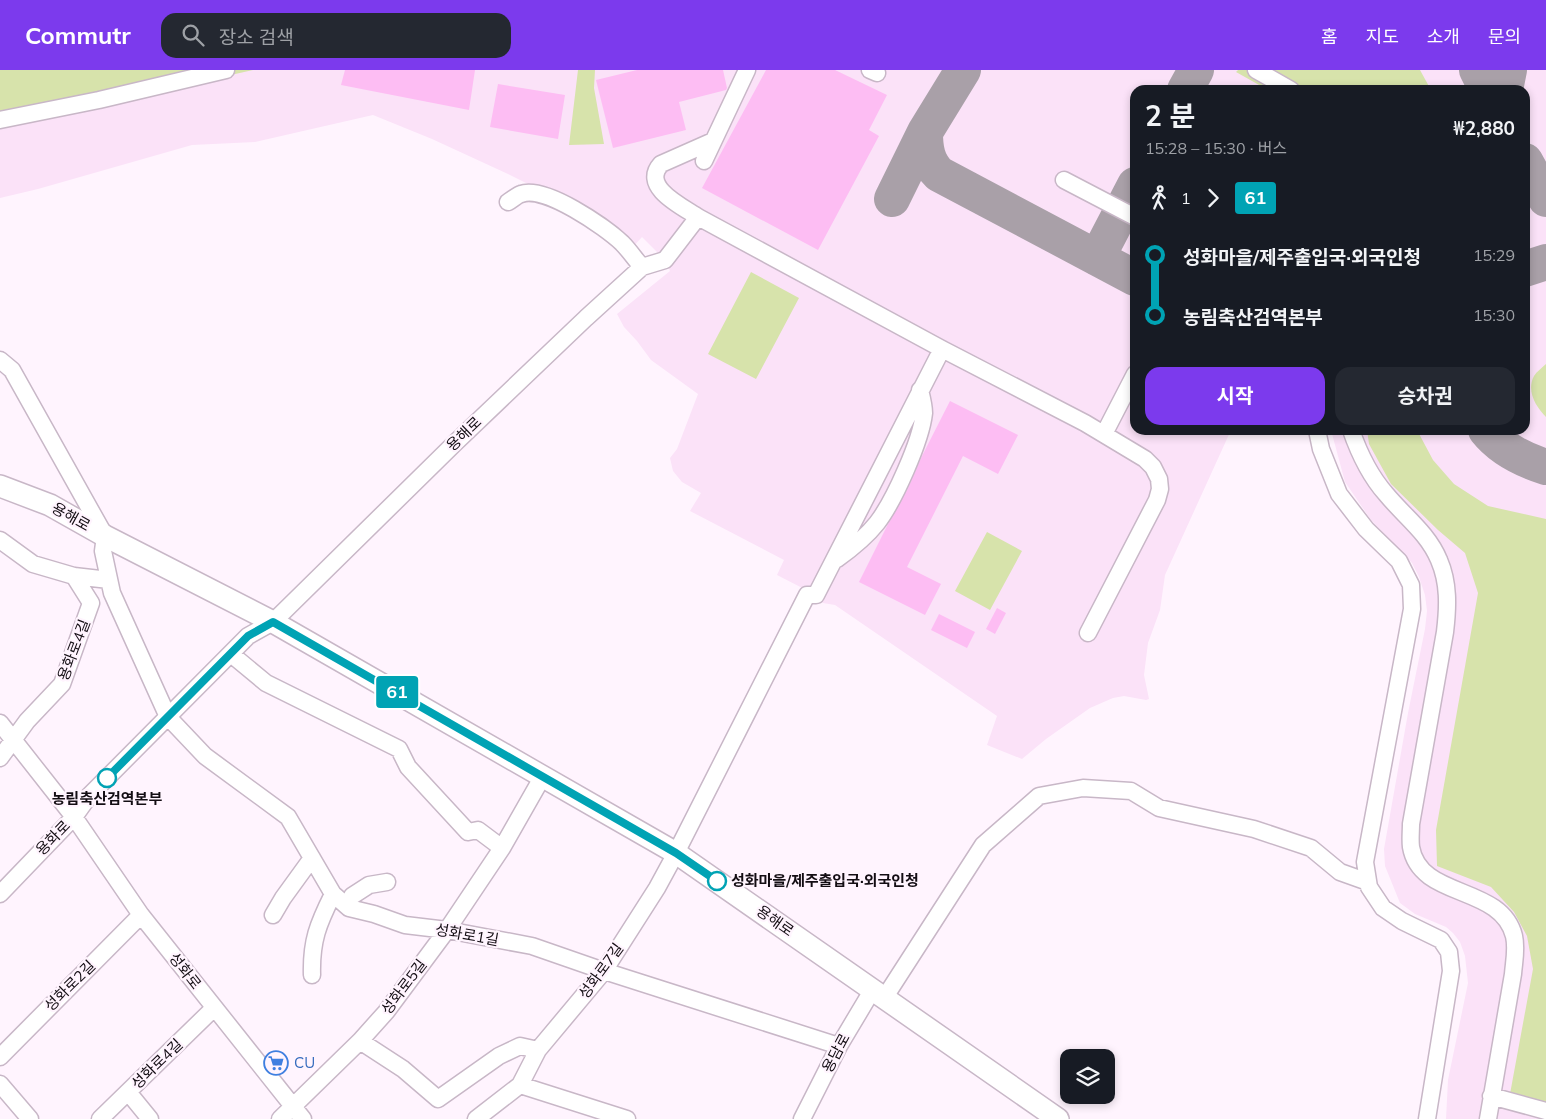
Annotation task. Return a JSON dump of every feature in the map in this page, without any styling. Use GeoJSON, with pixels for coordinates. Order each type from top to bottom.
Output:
{"type":"FeatureCollection","features":[{"type":"Feature","properties":{"kind":"main road","name":"용해로"},"geometry":{"type":"LineString","coordinates":[[0,486],[50,505],[105,536],[273,622],[676,853],[1058,1119]]}},
{"type":"Feature","properties":{"kind":"street"},"geometry":{"type":"LineString","coordinates":[[0,120],[99,100],[226,70]]}},
{"type":"Feature","properties":{"kind":"street"},"geometry":{"type":"LineString","coordinates":[[704,161],[748,70]]}},
{"type":"Feature","properties":{"kind":"street"},"geometry":{"type":"LineString","coordinates":[[1256,70],[1282,85]]}},
{"type":"Feature","properties":{"kind":"street"},"geometry":{"type":"LineString","coordinates":[[713,141],[660,164],[654,176],[656,184],[662,192],[698,217],[1104,434],[1145,459],[1154,467],[1159,479],[1160,489],[1157,500],[1088,633]]}},
{"type":"Feature","properties":{"kind":"street"},"geometry":{"type":"LineString","coordinates":[[1064,180],[1130,215]]}},
{"type":"Feature","properties":{"kind":"street"},"geometry":{"type":"LineString","coordinates":[[508,202],[522,193],[543,194],[573,208],[622,244],[642,267]]}},
{"type":"Feature","properties":{"kind":"street","name":"용해로"},"geometry":{"type":"LineString","coordinates":[[273,622],[455,443],[586,318],[642,267],[665,260],[698,217]]}},
{"type":"Feature","properties":{"kind":"street"},"geometry":{"type":"LineString","coordinates":[[833,562],[942,349]]}},
{"type":"Feature","properties":{"kind":"street"},"geometry":{"type":"LineString","coordinates":[[0,360],[12,370],[105,536],[103,551],[112,593],[168,717]]}},
{"type":"Feature","properties":{"kind":"street"},"geometry":{"type":"LineString","coordinates":[[1104,434],[1130,384]]}},
{"type":"Feature","properties":{"kind":"street"},"geometry":{"type":"LineString","coordinates":[[833,562],[862,539],[877,523],[892,497],[912,456],[921,432],[924,411],[920,390]]}},
{"type":"Feature","properties":{"kind":"street"},"geometry":{"type":"LineString","coordinates":[[1318,435],[1321,449],[1339,494],[1366,529],[1399,561],[1411,585],[1412,609],[1365,862],[1369,887],[1383,908],[1402,921],[1441,940],[1449,952],[1451,971],[1427,1119]]}},
{"type":"Feature","properties":{"kind":"street"},"geometry":{"type":"LineString","coordinates":[[1353,435],[1366,466],[1377,483],[1425,535],[1439,560],[1447,592],[1446,632],[1410,839],[1413,854],[1420,867],[1441,883],[1490,904],[1502,914],[1513,935],[1516,951],[1513,974],[1488,1119]]}},
{"type":"Feature","properties":{"kind":"street"},"geometry":{"type":"LineString","coordinates":[[0,540],[33,564],[74,576],[109,580]]}},
{"type":"Feature","properties":{"kind":"street","name":"성화로7길"},"geometry":{"type":"LineString","coordinates":[[476,1119],[520,1085],[538,1050],[604,971],[657,888],[676,853],[807,595],[816,595],[833,562]]}},
{"type":"Feature","properties":{"kind":"street","name":"용화로4길"},"geometry":{"type":"LineString","coordinates":[[0,758],[27,721],[62,684],[91,602],[74,576]]}},
{"type":"Feature","properties":{"kind":"street","name":"용화로"},"geometry":{"type":"LineString","coordinates":[[0,894],[74,816],[89,796],[248,636],[273,622]]}},
{"type":"Feature","properties":{"kind":"street"},"geometry":{"type":"LineString","coordinates":[[231,654],[266,683],[399,750],[408,767],[468,832],[478,830],[502,848]]}},
{"type":"Feature","properties":{"kind":"street","name":"성화로1길"},"geometry":{"type":"LineString","coordinates":[[168,717],[205,756],[288,817],[333,894],[349,908],[374,914],[405,925],[447,930],[532,946],[839,1046]]}},
{"type":"Feature","properties":{"kind":"street"},"geometry":{"type":"LineString","coordinates":[[0,723],[74,816]]}},
{"type":"Feature","properties":{"kind":"street","name":"성화로5길"},"geometry":{"type":"LineString","coordinates":[[280,1119],[298,1112],[386,1012],[447,930],[502,848],[543,776]]}},
{"type":"Feature","properties":{"kind":"street","name":"용담로"},"geometry":{"type":"LineString","coordinates":[[802,1119],[839,1046],[879,993],[983,845],[1039,796],[1083,788],[1131,791],[1159,808],[1254,829],[1311,848],[1340,872],[1368,882]]}},
{"type":"Feature","properties":{"kind":"street","name":"성화로"},"geometry":{"type":"LineString","coordinates":[[74,816],[141,915],[298,1112]]}},
{"type":"Feature","properties":{"kind":"street"},"geometry":{"type":"LineString","coordinates":[[273,915],[312,858]]}},
{"type":"Feature","properties":{"kind":"street"},"geometry":{"type":"LineString","coordinates":[[349,908],[352,896],[369,885],[387,882]]}},
{"type":"Feature","properties":{"kind":"street"},"geometry":{"type":"LineString","coordinates":[[312,975],[312,953],[318,926],[333,894]]}},
{"type":"Feature","properties":{"kind":"street","name":"성화로2길"},"geometry":{"type":"LineString","coordinates":[[0,1057],[141,915]]}},
{"type":"Feature","properties":{"kind":"street","name":"성화로4길"},"geometry":{"type":"LineString","coordinates":[[100,1119],[214,1008]]}},
{"type":"Feature","properties":{"kind":"street"},"geometry":{"type":"LineString","coordinates":[[360,1041],[403,1069],[438,1099],[499,1056],[520,1046],[538,1050]]}},
{"type":"Feature","properties":{"kind":"street"},"geometry":{"type":"LineString","coordinates":[[0,1084],[30,1119]]}},
{"type":"Feature","properties":{"kind":"street"},"geometry":{"type":"LineString","coordinates":[[520,1085],[627,1119]]}},
{"type":"Feature","properties":{"kind":"street"},"geometry":{"type":"LineString","coordinates":[[128,1092],[150,1119]]}},
{"type":"Feature","properties":{"kind":"street"},"geometry":{"type":"LineString","coordinates":[[1491,1096],[1546,1111]]}},
{"type":"Feature","properties":{"kind":"shaded area"},"geometry":{"type":"Polygon","coordinates":[[[0,70],[1546,70],[1546,1119],[1446,1119],[1448,1080],[1468,983],[1465,956],[1460,942],[1446,927],[1415,914],[1400,903],[1385,866],[1384,849],[1425,629],[1427,611],[1425,595],[1412,563],[1371,520],[1345,482],[1332,435],[1530,435],[1530,85],[1130,85],[1130,435],[1229,435],[1165,575],[1160,610],[1148,643],[1144,675],[1149,699],[1124,696],[1113,698],[1090,708],[1046,739],[1022,759],[987,745],[997,716],[835,605],[823,603],[816,595],[777,575],[784,560],[690,511],[701,493],[682,482],[673,471],[670,458],[677,449],[698,394],[651,360],[624,327],[617,314],[670,271],[665,260],[642,237],[631,249],[568,204],[432,139],[373,115],[255,142],[192,145],[0,198],[0,70]]]}},
{"type":"Feature","properties":{"kind":"green space"},"geometry":{"type":"Polygon","coordinates":[[[0,70],[253,70],[0,127],[0,70]]]}},
{"type":"Feature","properties":{"kind":"green space"},"geometry":{"type":"Polygon","coordinates":[[[578,70],[595,70],[594,88],[604,144],[569,145],[578,70]]]}},
{"type":"Feature","properties":{"kind":"green space"},"geometry":{"type":"Polygon","coordinates":[[[1238,70],[1420,70],[1428,85],[1259,85],[1236,72],[1238,70]]]}},
{"type":"Feature","properties":{"kind":"green space"},"geometry":{"type":"Polygon","coordinates":[[[751,272],[799,298],[756,379],[708,354],[751,272]]]}},
{"type":"Feature","properties":{"kind":"green space"},"geometry":{"type":"Polygon","coordinates":[[[1546,364],[1546,417],[1533,398],[1531,387],[1534,376],[1546,364]]]}},
{"type":"Feature","properties":{"kind":"green space"},"geometry":{"type":"Polygon","coordinates":[[[1368,435],[1420,435],[1433,460],[1454,484],[1488,506],[1546,519],[1546,1104],[1510,1094],[1533,969],[1527,936],[1514,912],[1491,887],[1437,866],[1436,830],[1478,593],[1465,553],[1438,530],[1391,484],[1369,444],[1368,435]]]}},
{"type":"Feature","properties":{"kind":"green space"},"geometry":{"type":"Polygon","coordinates":[[[987,532],[1022,551],[990,610],[955,591],[987,532]]]}},
{"type":"Feature","properties":{"kind":"building"},"geometry":{"type":"Polygon","coordinates":[[[345,70],[475,70],[469,110],[341,85],[345,70]]]}},
{"type":"Feature","properties":{"kind":"building"},"geometry":{"type":"Polygon","coordinates":[[[637,70],[723,70],[727,88],[726,90],[679,102],[686,130],[613,148],[596,80],[637,70]]]}},
{"type":"Feature","properties":{"kind":"building"},"geometry":{"type":"Polygon","coordinates":[[[766,70],[835,70],[887,95],[869,130],[879,136],[818,250],[702,188],[766,70]]]}},
{"type":"Feature","properties":{"kind":"building"},"geometry":{"type":"Polygon","coordinates":[[[498,84],[565,95],[558,139],[490,127],[498,84]]]}},
{"type":"Feature","properties":{"kind":"building"},"geometry":{"type":"Polygon","coordinates":[[[950,401],[1018,435],[998,474],[963,456],[907,567],[941,584],[925,615],[859,582],[907,490],[950,401]]]}},
{"type":"Feature","properties":{"kind":"building"},"geometry":{"type":"Polygon","coordinates":[[[997,608],[1006,613],[995,634],[986,629],[997,608]]]}},
{"type":"Feature","properties":{"kind":"building"},"geometry":{"type":"Polygon","coordinates":[[[939,614],[975,632],[967,648],[931,630],[939,614]]]}},
{"type":"Feature","properties":{"kind":"taxiway"},"geometry":{"type":"LineString","coordinates":[[892,199],[925,132],[963,70]]}},
{"type":"Feature","properties":{"kind":"taxiway"},"geometry":{"type":"LineString","coordinates":[[1188,85],[1196,70]]}},
{"type":"Feature","properties":{"kind":"taxiway"},"geometry":{"type":"LineString","coordinates":[[1477,70],[1484,85]]}},
{"type":"Feature","properties":{"kind":"taxiway"},"geometry":{"type":"LineString","coordinates":[[1506,85],[1509,70]]}},
{"type":"Feature","properties":{"kind":"taxiway"},"geometry":{"type":"LineString","coordinates":[[925,132],[928,155],[932,165],[939,174],[1130,275]]}},
{"type":"Feature","properties":{"kind":"taxiway"},"geometry":{"type":"LineString","coordinates":[[1530,170],[1546,199]]}},
{"type":"Feature","properties":{"kind":"taxiway"},"geometry":{"type":"LineString","coordinates":[[1097,258],[1130,195]]}},
{"type":"Feature","properties":{"kind":"taxiway"},"geometry":{"type":"LineString","coordinates":[[1530,267],[1546,262]]}},
{"type":"Feature","properties":{"kind":"taxiway"},"geometry":{"type":"LineString","coordinates":[[1490,435],[1513,453],[1546,467]]}},
{"type":"Feature","properties":{"kind":"bus line","name":"61"},"geometry":{"type":"LineString","coordinates":[[107,778],[248,636],[273,622],[676,853],[717,881]]}},
{"type":"Feature","properties":{"kind":"place","name":"농림축산검역본부"},"geometry":{"type":"Point","coordinates":[107,778]}},
{"type":"Feature","properties":{"kind":"place","name":"성화마을/제주출입국·외국인청"},"geometry":{"type":"Point","coordinates":[717,881]}},
{"type":"Feature","properties":{"kind":"place","name":"CU"},"geometry":{"type":"Point","coordinates":[276,1063]}}]}
